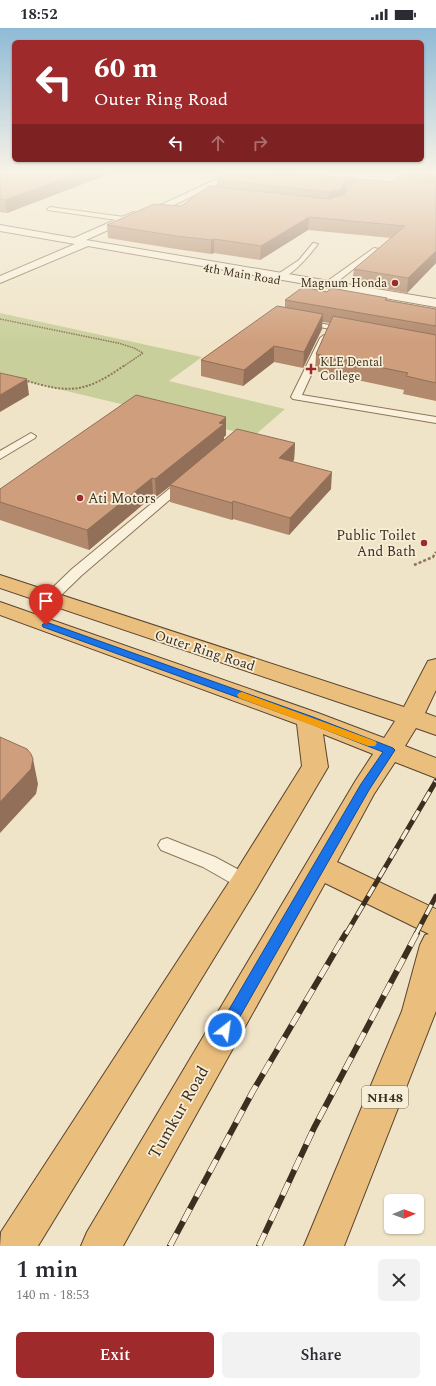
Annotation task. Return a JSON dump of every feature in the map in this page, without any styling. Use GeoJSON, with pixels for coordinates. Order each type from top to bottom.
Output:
{"type":"FeatureCollection","features":[{"type":"Feature","properties":{"kind":"highway","name":"Outer Ring Road"},"geometry":{"type":"LineString","coordinates":[[0,581],[436,726]]}},
{"type":"Feature","properties":{"kind":"highway","name":"Outer Ring Road"},"geometry":{"type":"LineString","coordinates":[[0,608],[309,719],[436,768]]}},
{"type":"Feature","properties":{"kind":"highway","name":"Tumkur Road"},"geometry":{"type":"LineString","coordinates":[[101,1246],[365,787],[411,717],[436,666]]}},
{"type":"Feature","properties":{"kind":"highway"},"geometry":{"type":"LineString","coordinates":[[15,1246],[245,882],[315,767],[309,719]]}},
{"type":"Feature","properties":{"kind":"highway"},"geometry":{"type":"LineString","coordinates":[[319,867],[436,923]]}},
{"type":"Feature","properties":{"kind":"highway","name":"NH48"},"geometry":{"type":"LineString","coordinates":[[324,1246],[428,1001],[436,944]]}},
{"type":"Feature","properties":{"kind":"street","name":"4th Main Road"},"geometry":{"type":"LineString","coordinates":[[4,229],[76,244],[436,309]]}},
{"type":"Feature","properties":{"kind":"street"},"geometry":{"type":"LineString","coordinates":[[0,280],[105,229]]}},
{"type":"Feature","properties":{"kind":"street"},"geometry":{"type":"LineString","coordinates":[[0,273],[113,229]]}},
{"type":"Feature","properties":{"kind":"street","name":"4th Main Road"},"geometry":{"type":"LineString","coordinates":[[0,234],[76,244]]}},
{"type":"Feature","properties":{"kind":"street"},"geometry":{"type":"LineString","coordinates":[[76,244],[281,276],[436,304]]}},
{"type":"Feature","properties":{"kind":"lane"},"geometry":{"type":"LineString","coordinates":[[281,276],[301,261],[315,244]]}},
{"type":"Feature","properties":{"kind":"lane"},"geometry":{"type":"LineString","coordinates":[[329,284],[376,249]]}},
{"type":"Feature","properties":{"kind":"lane"},"geometry":{"type":"LineString","coordinates":[[294,320],[352,331]]}},
{"type":"Feature","properties":{"kind":"lane"},"geometry":{"type":"LineString","coordinates":[[329,326],[296,397],[436,420]]}},
{"type":"Feature","properties":{"kind":"lane"},"geometry":{"type":"LineString","coordinates":[[0,456],[31,436]]}},
{"type":"Feature","properties":{"kind":"lane"},"geometry":{"type":"LineString","coordinates":[[50,598],[77,572],[192,475]]}},
{"type":"Feature","properties":{"kind":"lane"},"geometry":{"type":"LineString","coordinates":[[167,845],[209,862],[245,882]]}},
{"type":"Feature","properties":{"kind":"path"},"geometry":{"type":"LineString","coordinates":[[0,319],[118,343],[134,348],[143,353],[91,386],[78,390],[65,390],[22,380]]}},
{"type":"Feature","properties":{"kind":"path"},"geometry":{"type":"LineString","coordinates":[[414,565],[432,557],[436,552]]}},
{"type":"Feature","properties":{"kind":"green space"},"geometry":{"type":"Polygon","coordinates":[[[0,313],[202,357],[169,381],[285,409],[254,436],[0,375],[0,313]]]}},
{"type":"Feature","properties":{"kind":"building"},"geometry":{"type":"Polygon","coordinates":[[[131,229],[289,229],[261,246],[214,239],[211,240],[131,229]]]}},
{"type":"Feature","properties":{"kind":"building"},"geometry":{"type":"Polygon","coordinates":[[[402,229],[436,229],[436,251],[408,278],[354,269],[402,229]]]}},
{"type":"Feature","properties":{"kind":"building"},"geometry":{"type":"Polygon","coordinates":[[[303,287],[327,292],[331,288],[436,309],[436,326],[285,300],[303,287]]]}},
{"type":"Feature","properties":{"kind":"building"},"geometry":{"type":"Polygon","coordinates":[[[277,306],[323,314],[304,352],[274,346],[244,370],[201,360],[277,306]]]}},
{"type":"Feature","properties":{"kind":"building"},"geometry":{"type":"Polygon","coordinates":[[[333,316],[436,335],[436,383],[406,376],[408,373],[316,354],[333,316]]]}},
{"type":"Feature","properties":{"kind":"building"},"geometry":{"type":"Polygon","coordinates":[[[0,373],[27,379],[0,395],[0,373]]]}},
{"type":"Feature","properties":{"kind":"building"},"geometry":{"type":"Polygon","coordinates":[[[136,395],[226,417],[219,423],[224,424],[155,479],[152,478],[87,530],[0,502],[0,489],[136,395]]]}},
{"type":"Feature","properties":{"kind":"building"},"geometry":{"type":"Polygon","coordinates":[[[237,429],[295,443],[279,458],[332,472],[290,518],[233,501],[232,503],[170,485],[237,429]]]}},
{"type":"Feature","properties":{"kind":"building"},"geometry":{"type":"Polygon","coordinates":[[[0,737],[27,749],[33,759],[31,769],[0,802],[0,737]]]}},
{"type":"Feature","properties":{"kind":"railway"},"geometry":{"type":"LineString","coordinates":[[346,934],[436,781]]}},
{"type":"Feature","properties":{"kind":"railway"},"geometry":{"type":"LineString","coordinates":[[416,934],[436,896]]}},
{"type":"Feature","properties":{"kind":"railway"},"geometry":{"type":"LineString","coordinates":[[170,1246],[253,1091],[346,933]]}},
{"type":"Feature","properties":{"kind":"railway"},"geometry":{"type":"LineString","coordinates":[[259,1246],[314,1128],[417,933]]}},
{"type":"Feature","properties":{"kind":"slow traffic"},"geometry":{"type":"LineString","coordinates":[[242,695],[371,743]]}},
{"type":"Feature","properties":{"kind":"place","name":"Magnum Honda"},"geometry":{"type":"Point","coordinates":[395,283]}},
{"type":"Feature","properties":{"kind":"place","name":"KLE Dental College"},"geometry":{"type":"Point","coordinates":[311,369]}},
{"type":"Feature","properties":{"kind":"place","name":"Ati Motors"},"geometry":{"type":"Point","coordinates":[80,498]}},
{"type":"Feature","properties":{"kind":"place","name":"Public Toilet And Bath"},"geometry":{"type":"Point","coordinates":[424,543]}},
{"type":"Feature","properties":{"kind":"route"},"geometry":{"type":"LineString","coordinates":[[46,625],[309,719],[390,750],[365,787],[225,1030]]}}]}
